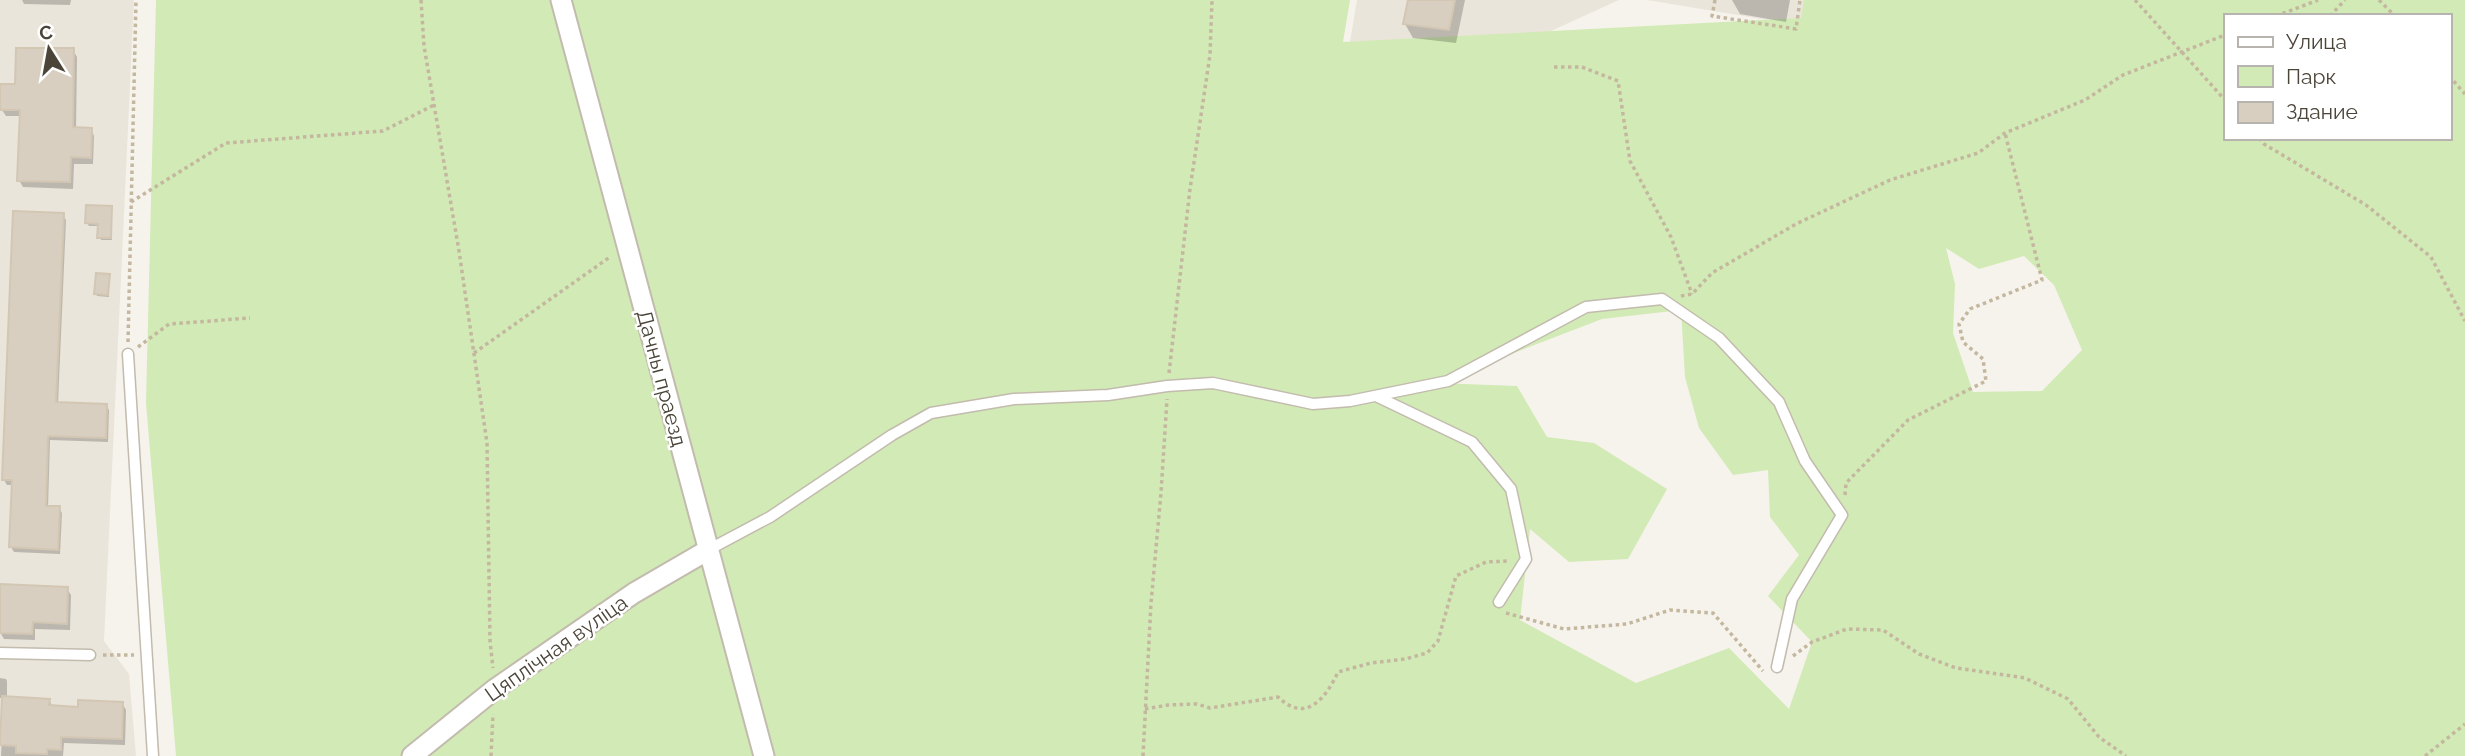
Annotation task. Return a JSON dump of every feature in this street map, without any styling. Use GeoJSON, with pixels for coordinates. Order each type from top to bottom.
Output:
{"type":"FeatureCollection","features":[{"type":"Feature","properties":{"kind":"street","name":"Дачны праезд"},"geometry":{"type":"LineString","coordinates":[[561,0],[764,756]]}},
{"type":"Feature","properties":{"kind":"street","name":"Цяплічная вуліца"},"geometry":{"type":"LineString","coordinates":[[412,756],[495,690],[634,593],[708,550]]}},
{"type":"Feature","properties":{"kind":"lane"},"geometry":{"type":"LineString","coordinates":[[708,550],[770,517],[892,435],[931,414],[1013,399],[1108,395],[1167,386],[1213,383],[1313,404],[1377,396],[1448,381],[1586,307],[1662,299],[1719,338],[1779,402],[1805,461],[1842,515],[1792,599],[1777,667]]}},
{"type":"Feature","properties":{"kind":"lane"},"geometry":{"type":"LineString","coordinates":[[128,354],[153,756]]}},
{"type":"Feature","properties":{"kind":"lane"},"geometry":{"type":"LineString","coordinates":[[1377,396],[1472,442],[1511,489],[1526,559],[1499,602]]}},
{"type":"Feature","properties":{"kind":"lane"},"geometry":{"type":"LineString","coordinates":[[0,653],[90,655]]}},
{"type":"Feature","properties":{"kind":"path"},"geometry":{"type":"LineString","coordinates":[[128,354],[136,0]]}},
{"type":"Feature","properties":{"kind":"path"},"geometry":{"type":"LineString","coordinates":[[421,0],[424,46],[487,443],[490,641],[495,690],[491,756]]}},
{"type":"Feature","properties":{"kind":"path"},"geometry":{"type":"LineString","coordinates":[[1715,0],[1712,16],[1796,29],[1800,0]]}},
{"type":"Feature","properties":{"kind":"path"},"geometry":{"type":"LineString","coordinates":[[2137,0],[2224,99]]}},
{"type":"Feature","properties":{"kind":"path"},"geometry":{"type":"LineString","coordinates":[[2281,14],[2318,0]]}},
{"type":"Feature","properties":{"kind":"path"},"geometry":{"type":"LineString","coordinates":[[2332,14],[2345,0]]}},
{"type":"Feature","properties":{"kind":"path"},"geometry":{"type":"LineString","coordinates":[[2378,0],[2393,14]]}},
{"type":"Feature","properties":{"kind":"path"},"geometry":{"type":"LineString","coordinates":[[1662,299],[1692,294],[1712,273],[1796,223],[1890,180],[1978,153],[2005,133],[2085,100],[2123,75],[2224,35]]}},
{"type":"Feature","properties":{"kind":"path"},"geometry":{"type":"LineString","coordinates":[[1554,67],[1582,67],[1618,81],[1630,161],[1671,237],[1692,294]]}},
{"type":"Feature","properties":{"kind":"path"},"geometry":{"type":"LineString","coordinates":[[2451,78],[2465,94]]}},
{"type":"Feature","properties":{"kind":"path"},"geometry":{"type":"LineString","coordinates":[[130,203],[226,143],[383,131],[434,105]]}},
{"type":"Feature","properties":{"kind":"path"},"geometry":{"type":"LineString","coordinates":[[1842,515],[1846,483],[1908,420],[1986,381],[1983,359],[1963,342],[1959,324],[1970,309],[2042,280],[2005,133]]}},
{"type":"Feature","properties":{"kind":"path"},"geometry":{"type":"LineString","coordinates":[[2261,140],[2366,205],[2431,257],[2465,321]]}},
{"type":"Feature","properties":{"kind":"path"},"geometry":{"type":"LineString","coordinates":[[474,353],[626,246]]}},
{"type":"Feature","properties":{"kind":"path"},"geometry":{"type":"LineString","coordinates":[[128,354],[169,324],[250,318]]}},
{"type":"Feature","properties":{"kind":"path"},"geometry":{"type":"LineString","coordinates":[[1144,709],[1197,704],[1210,708],[1278,697],[1289,708],[1304,709],[1323,700],[1338,671],[1427,653],[1438,641],[1456,576],[1486,562],[1526,559]]}},
{"type":"Feature","properties":{"kind":"path"},"geometry":{"type":"LineString","coordinates":[[1499,602],[1507,615],[1564,629],[1627,624],[1671,610],[1713,613],[1762,671],[1774,675],[1777,667],[1812,642],[1847,629],[1883,630],[1919,654],[1956,668],[2025,678],[2068,699],[2099,737],[2126,756]]}},
{"type":"Feature","properties":{"kind":"path"},"geometry":{"type":"LineString","coordinates":[[90,655],[146,655]]}},
{"type":"Feature","properties":{"kind":"path"},"geometry":{"type":"LineString","coordinates":[[2425,756],[2465,724]]}},
{"type":"Feature","properties":{"kind":"shaded area"},"geometry":{"type":"Polygon","coordinates":[[[0,0],[134,0],[104,641],[129,674],[136,756],[0,756],[0,0]]]}},
{"type":"Feature","properties":{"kind":"shaded area"},"geometry":{"type":"Polygon","coordinates":[[[1357,0],[1619,0],[1487,60],[1349,48],[1357,0]]]}},
{"type":"Feature","properties":{"kind":"shaded area"},"geometry":{"type":"Polygon","coordinates":[[[1647,0],[2014,0],[2005,59],[1647,0]]]}},
{"type":"Feature","properties":{"kind":"green space"},"geometry":{"type":"Polygon","coordinates":[[[156,0],[1350,0],[1343,42],[1801,18],[1804,0],[2465,0],[2465,756],[176,756],[146,403],[156,0]],[[1946,248],[1955,284],[1953,333],[1973,392],[2042,391],[2082,350],[2054,285],[2024,256],[1979,269],[1946,248]],[[1681,310],[1602,319],[1436,383],[1517,386],[1547,437],[1594,443],[1667,489],[1628,559],[1569,562],[1530,529],[1520,620],[1636,683],[1729,648],[1789,709],[1812,642],[1768,596],[1799,555],[1770,517],[1768,470],[1733,475],[1699,428],[1685,377],[1681,310]]]}},
{"type":"Feature","properties":{"kind":"building"},"geometry":{"type":"Polygon","coordinates":[[[1408,0],[1455,0],[1449,30],[1403,24],[1408,0]]]}},
{"type":"Feature","properties":{"kind":"building"},"geometry":{"type":"Polygon","coordinates":[[[16,48],[74,48],[73,127],[92,128],[91,158],[71,157],[70,182],[17,181],[20,110],[0,110],[0,84],[15,84],[16,48]]]}},
{"type":"Feature","properties":{"kind":"building"},"geometry":{"type":"Polygon","coordinates":[[[86,205],[112,206],[111,238],[97,238],[98,224],[85,223],[86,205]]]}},
{"type":"Feature","properties":{"kind":"building"},"geometry":{"type":"Polygon","coordinates":[[[13,211],[64,213],[56,402],[107,404],[106,438],[48,436],[46,506],[60,506],[58,550],[9,547],[12,480],[2,480],[13,211]]]}},
{"type":"Feature","properties":{"kind":"building"},"geometry":{"type":"Polygon","coordinates":[[[96,273],[110,274],[108,295],[94,294],[96,273]]]}},
{"type":"Feature","properties":{"kind":"building"},"geometry":{"type":"Polygon","coordinates":[[[0,584],[68,587],[67,624],[33,622],[32,634],[0,633],[0,584]]]}},
{"type":"Feature","properties":{"kind":"building"},"geometry":{"type":"Polygon","coordinates":[[[2,696],[50,699],[49,705],[78,707],[78,700],[123,702],[122,739],[61,737],[61,750],[47,749],[47,754],[16,753],[16,746],[0,745],[2,696]]]}}]}
